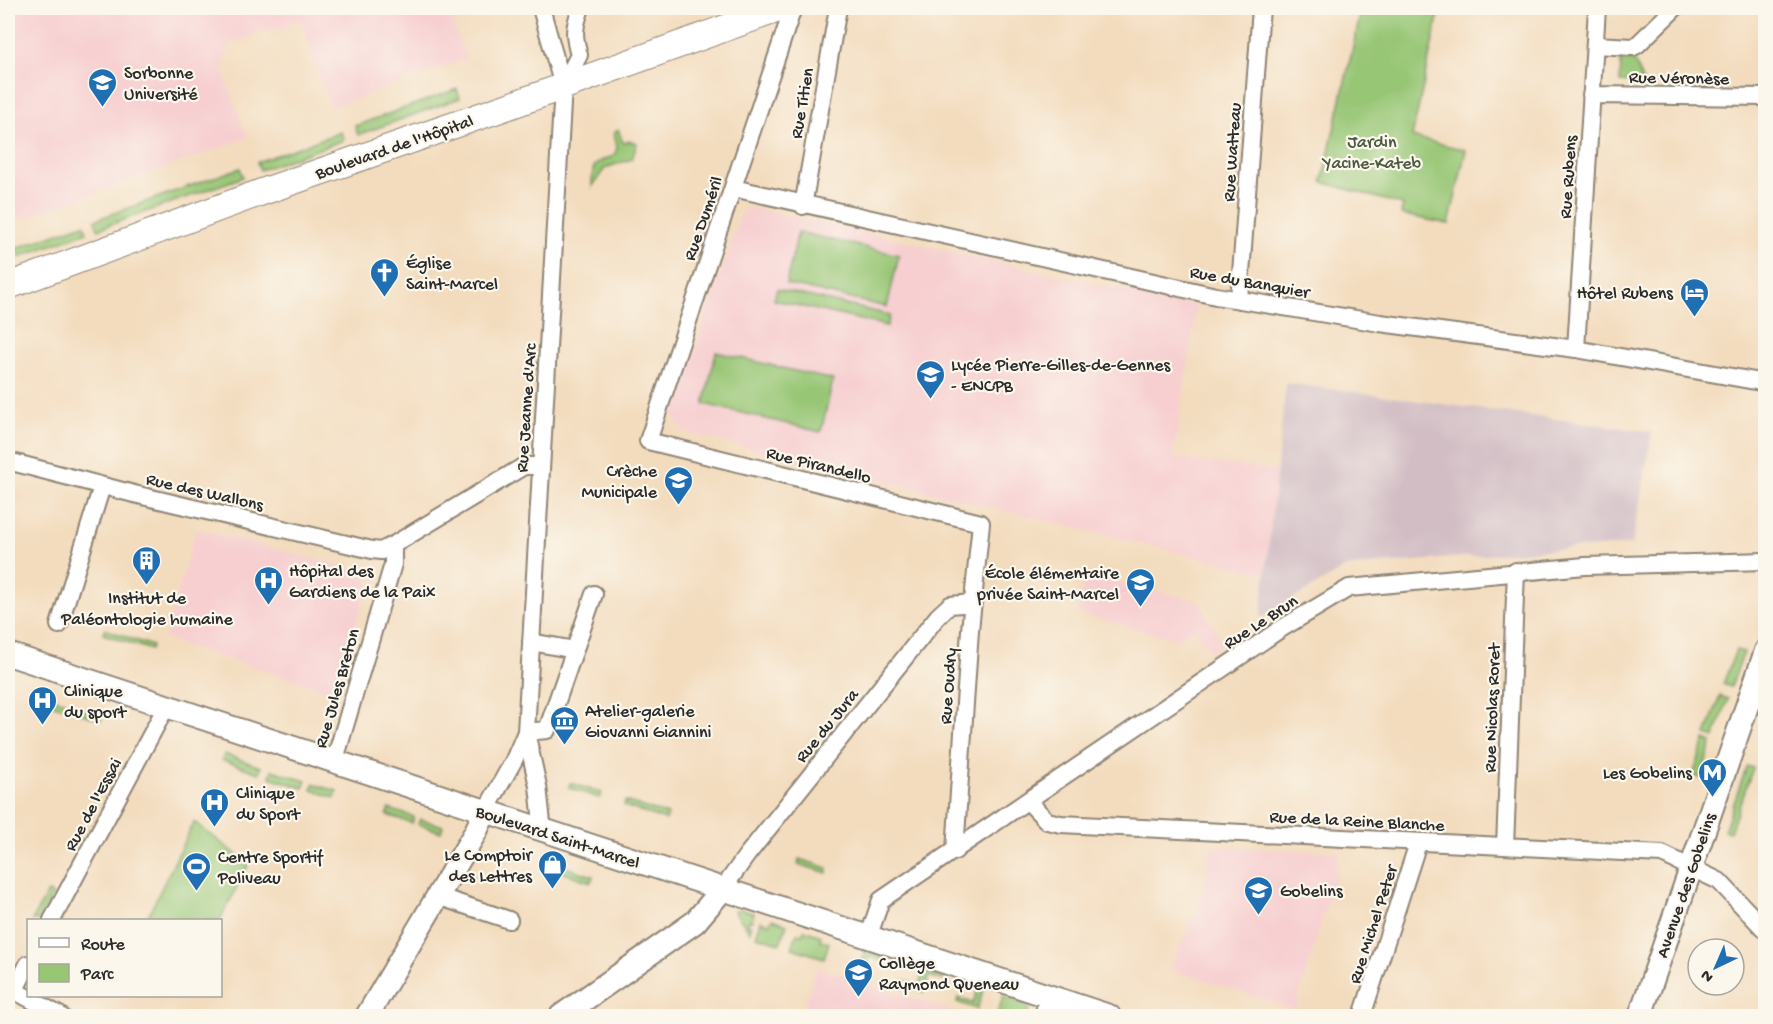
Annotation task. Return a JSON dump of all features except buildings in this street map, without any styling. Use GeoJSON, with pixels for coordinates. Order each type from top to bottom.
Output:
{"type":"FeatureCollection","features":[{"type":"Feature","properties":{"kind":"main road","name":"Boulevard de l'Hôpital"},"geometry":{"type":"LineString","coordinates":[[8,286],[273,188],[781,8]]}},
{"type":"Feature","properties":{"kind":"main road","name":"Avenue des Gobelins"},"geometry":{"type":"LineString","coordinates":[[1640,1017],[1690,866],[1766,651]]}},
{"type":"Feature","properties":{"kind":"main road","name":"Boulevard Saint-Marcel"},"geometry":{"type":"LineString","coordinates":[[8,654],[868,938],[1045,1007],[1109,1017]]}},
{"type":"Feature","properties":{"kind":"main road"},"geometry":{"type":"LineString","coordinates":[[367,1017],[485,812]]}},
{"type":"Feature","properties":{"kind":"main road"},"geometry":{"type":"LineString","coordinates":[[561,1017],[695,922],[722,891]]}},
{"type":"Feature","properties":{"kind":"street"},"geometry":{"type":"LineString","coordinates":[[541,8],[563,86]]}},
{"type":"Feature","properties":{"kind":"street"},"geometry":{"type":"LineString","coordinates":[[563,86],[579,55],[574,38],[575,24],[581,8]]}},
{"type":"Feature","properties":{"kind":"street","name":"Rue Duméril"},"geometry":{"type":"LineString","coordinates":[[648,441],[793,8]]}},
{"type":"Feature","properties":{"kind":"street","name":"Rue Titien"},"geometry":{"type":"LineString","coordinates":[[803,206],[838,8]]}},
{"type":"Feature","properties":{"kind":"street","name":"Rue Watteau"},"geometry":{"type":"LineString","coordinates":[[1239,300],[1261,8]]}},
{"type":"Feature","properties":{"kind":"street","name":"Rue Rubens"},"geometry":{"type":"LineString","coordinates":[[1576,349],[1597,8]]}},
{"type":"Feature","properties":{"kind":"street"},"geometry":{"type":"LineString","coordinates":[[1595,45],[1633,47],[1676,8]]}},
{"type":"Feature","properties":{"kind":"street","name":"Rue Jeanne d'Arc"},"geometry":{"type":"LineString","coordinates":[[543,832],[538,786],[526,732],[563,86]]}},
{"type":"Feature","properties":{"kind":"street","name":"Rue Véronèse"},"geometry":{"type":"LineString","coordinates":[[1591,95],[1766,97]]}},
{"type":"Feature","properties":{"kind":"street","name":"Rue du Banquier"},"geometry":{"type":"LineString","coordinates":[[733,188],[803,206],[1239,300],[1380,323],[1576,349],[1766,383]]}},
{"type":"Feature","properties":{"kind":"street","name":"Rue Pirandello"},"geometry":{"type":"LineString","coordinates":[[648,441],[981,523]]}},
{"type":"Feature","properties":{"kind":"street","name":"Rue des Wallons"},"geometry":{"type":"LineString","coordinates":[[8,461],[102,486],[372,550],[381,551],[393,545]]}},
{"type":"Feature","properties":{"kind":"street"},"geometry":{"type":"LineString","coordinates":[[393,545],[524,466],[541,466]]}},
{"type":"Feature","properties":{"kind":"street"},"geometry":{"type":"LineString","coordinates":[[59,625],[102,486]]}},
{"type":"Feature","properties":{"kind":"street","name":"Rue Oudry"},"geometry":{"type":"LineString","coordinates":[[955,851],[981,523]]}},
{"type":"Feature","properties":{"kind":"street","name":"Rue Jules Breton"},"geometry":{"type":"LineString","coordinates":[[334,763],[393,564],[393,545]]}},
{"type":"Feature","properties":{"kind":"street","name":"Rue Le Brun"},"geometry":{"type":"LineString","coordinates":[[868,938],[881,900],[1279,630],[1349,588],[1585,566],[1766,561]]}},
{"type":"Feature","properties":{"kind":"street","name":"Rue Nicolas Roret"},"geometry":{"type":"LineString","coordinates":[[1505,846],[1516,571]]}},
{"type":"Feature","properties":{"kind":"street"},"geometry":{"type":"LineString","coordinates":[[526,732],[547,730],[594,594]]}},
{"type":"Feature","properties":{"kind":"street","name":"Rue du Jura"},"geometry":{"type":"LineString","coordinates":[[722,891],[747,855],[938,616],[950,605],[973,603]]}},
{"type":"Feature","properties":{"kind":"street"},"geometry":{"type":"LineString","coordinates":[[531,642],[575,650]]}},
{"type":"Feature","properties":{"kind":"street","name":"Rue de l'Essai"},"geometry":{"type":"LineString","coordinates":[[53,919],[166,707]]}},
{"type":"Feature","properties":{"kind":"street","name":"Rue Jeanne d'Arc"},"geometry":{"type":"LineString","coordinates":[[485,812],[514,760],[526,732]]}},
{"type":"Feature","properties":{"kind":"street","name":"Rue de la Reine Blanche"},"geometry":{"type":"LineString","coordinates":[[1028,801],[1047,820],[1061,824],[1662,854],[1719,881],[1766,931]]}},
{"type":"Feature","properties":{"kind":"street","name":"Rue Michel Peter"},"geometry":{"type":"LineString","coordinates":[[1362,1017],[1418,843]]}},
{"type":"Feature","properties":{"kind":"street"},"geometry":{"type":"LineString","coordinates":[[437,896],[509,920]]}},
{"type":"Feature","properties":{"kind":"street"},"geometry":{"type":"LineString","coordinates":[[27,965],[11,988],[61,1017]]}},
{"type":"Feature","properties":{"kind":"shaded area"},"geometry":{"type":"Polygon","coordinates":[[[8,8],[448,8],[466,59],[331,108],[300,20],[230,44],[223,71],[248,138],[8,224],[8,8]]]}},
{"type":"Feature","properties":{"kind":"shaded area","name":"Lycée Pierre-Gilles-de-Gennes - ENCPB"},"geometry":{"type":"Polygon","coordinates":[[[750,207],[1197,306],[1173,458],[1277,470],[1265,574],[683,432],[672,414],[742,211],[750,207]]]}},
{"type":"Feature","properties":{"kind":"shaded area"},"geometry":{"type":"Polygon","coordinates":[[[1286,383],[1652,432],[1632,545],[1346,567],[1261,618],[1286,383]]]}},
{"type":"Feature","properties":{"kind":"shaded area","name":"Hôpital des Gardiens de la Paix"},"geometry":{"type":"Polygon","coordinates":[[[196,529],[362,571],[369,583],[336,684],[324,690],[164,638],[196,529]]]}},
{"type":"Feature","properties":{"kind":"shaded area","name":"École élémentaire privée Saint-Marcel"},"geometry":{"type":"Polygon","coordinates":[[[1085,573],[1199,601],[1223,644],[1210,652],[1194,628],[1177,640],[1077,613],[1085,573]]]}},
{"type":"Feature","properties":{"kind":"shaded area","name":"Gobelins"},"geometry":{"type":"Polygon","coordinates":[[[1211,846],[1339,852],[1337,869],[1295,1010],[1169,969],[1202,899],[1211,846]]]}},
{"type":"Feature","properties":{"kind":"shaded area","name":"Collège Raymond Queneau"},"geometry":{"type":"Polygon","coordinates":[[[817,967],[841,975],[967,1016],[801,1016],[817,967]]]}},
{"type":"Feature","properties":{"kind":"green space","name":"Jardin Yacine-Kateb"},"geometry":{"type":"Polygon","coordinates":[[[1354,8],[1440,8],[1412,137],[1466,150],[1449,224],[1404,215],[1401,214],[1403,205],[1322,182],[1361,12],[1354,8]]]}},
{"type":"Feature","properties":{"kind":"green space"},"geometry":{"type":"Polygon","coordinates":[[[1621,60],[1634,60],[1643,83],[1620,82],[1621,60]]]}},
{"type":"Feature","properties":{"kind":"green space"},"geometry":{"type":"Polygon","coordinates":[[[457,89],[460,98],[358,135],[355,126],[457,89]]]}},
{"type":"Feature","properties":{"kind":"green space"},"geometry":{"type":"Polygon","coordinates":[[[618,129],[623,143],[629,141],[637,143],[632,159],[605,168],[592,187],[592,174],[596,164],[616,152],[614,133],[618,129]]]}},
{"type":"Feature","properties":{"kind":"green space"},"geometry":{"type":"Polygon","coordinates":[[[341,132],[344,140],[260,170],[257,162],[341,132]]]}},
{"type":"Feature","properties":{"kind":"green space"},"geometry":{"type":"Polygon","coordinates":[[[240,168],[243,177],[98,229],[95,220],[240,168]]]}},
{"type":"Feature","properties":{"kind":"green space"},"geometry":{"type":"Polygon","coordinates":[[[84,224],[87,232],[8,261],[8,251],[84,224]]]}},
{"type":"Feature","properties":{"kind":"green space"},"geometry":{"type":"Polygon","coordinates":[[[798,232],[899,255],[887,307],[786,284],[798,232]]]}},
{"type":"Feature","properties":{"kind":"green space"},"geometry":{"type":"Polygon","coordinates":[[[777,289],[890,315],[887,326],[774,300],[777,289]]]}},
{"type":"Feature","properties":{"kind":"green space"},"geometry":{"type":"Polygon","coordinates":[[[716,352],[833,380],[821,432],[704,404],[716,352]]]}},
{"type":"Feature","properties":{"kind":"green space"},"geometry":{"type":"Polygon","coordinates":[[[105,629],[152,646],[151,650],[103,634],[105,629]]]}},
{"type":"Feature","properties":{"kind":"green space"},"geometry":{"type":"Polygon","coordinates":[[[1736,650],[1744,652],[1731,687],[1723,684],[1736,650]]]}},
{"type":"Feature","properties":{"kind":"green space"},"geometry":{"type":"Polygon","coordinates":[[[41,694],[74,705],[73,711],[39,700],[41,694]]]}},
{"type":"Feature","properties":{"kind":"green space"},"geometry":{"type":"Polygon","coordinates":[[[1720,696],[1728,699],[1714,738],[1706,735],[1720,696]]]}},
{"type":"Feature","properties":{"kind":"green space"},"geometry":{"type":"Polygon","coordinates":[[[79,707],[102,715],[101,720],[77,712],[79,707]]]}},
{"type":"Feature","properties":{"kind":"green space"},"geometry":{"type":"Polygon","coordinates":[[[1705,740],[1712,743],[1700,778],[1693,775],[1705,740]]]}},
{"type":"Feature","properties":{"kind":"green space"},"geometry":{"type":"Polygon","coordinates":[[[224,754],[261,767],[259,773],[222,760],[224,754]]]}},
{"type":"Feature","properties":{"kind":"green space"},"geometry":{"type":"Polygon","coordinates":[[[1747,766],[1753,768],[1730,832],[1724,831],[1747,766]]]}},
{"type":"Feature","properties":{"kind":"green space"},"geometry":{"type":"Polygon","coordinates":[[[272,770],[306,781],[303,788],[270,777],[272,770]]]}},
{"type":"Feature","properties":{"kind":"green space"},"geometry":{"type":"Polygon","coordinates":[[[570,783],[602,793],[600,798],[569,788],[570,783]]]}},
{"type":"Feature","properties":{"kind":"green space"},"geometry":{"type":"Polygon","coordinates":[[[313,784],[337,791],[335,798],[312,790],[313,784]]]}},
{"type":"Feature","properties":{"kind":"green space"},"geometry":{"type":"Polygon","coordinates":[[[625,801],[668,815],[666,820],[624,806],[625,801]]]}},
{"type":"Feature","properties":{"kind":"green space"},"geometry":{"type":"Polygon","coordinates":[[[389,809],[414,817],[412,823],[387,815],[389,809]]]}},
{"type":"Feature","properties":{"kind":"green space"},"geometry":{"type":"Polygon","coordinates":[[[420,819],[443,826],[441,832],[418,824],[420,819]]]}},
{"type":"Feature","properties":{"kind":"green space","name":"Centre Sportif Poliveau"},"geometry":{"type":"Polygon","coordinates":[[[194,822],[249,864],[221,919],[146,919],[194,822]]]}},
{"type":"Feature","properties":{"kind":"green space"},"geometry":{"type":"Polygon","coordinates":[[[799,859],[828,868],[827,873],[798,864],[799,859]]]}},
{"type":"Feature","properties":{"kind":"green space"},"geometry":{"type":"Polygon","coordinates":[[[549,862],[593,876],[591,882],[547,867],[549,862]]]}},
{"type":"Feature","properties":{"kind":"green space"},"geometry":{"type":"Polygon","coordinates":[[[48,892],[53,895],[40,919],[33,919],[48,892]]]}},
{"type":"Feature","properties":{"kind":"green space"},"geometry":{"type":"Polygon","coordinates":[[[741,909],[754,913],[752,921],[749,920],[750,932],[734,911],[741,909]]]}},
{"type":"Feature","properties":{"kind":"green space"},"geometry":{"type":"Polygon","coordinates":[[[772,919],[787,924],[780,943],[756,936],[761,921],[769,924],[772,919]]]}},
{"type":"Feature","properties":{"kind":"green space"},"geometry":{"type":"Polygon","coordinates":[[[804,930],[821,936],[820,940],[829,943],[824,958],[792,948],[797,933],[802,934],[804,930]]]}},
{"type":"Feature","properties":{"kind":"green space"},"geometry":{"type":"Polygon","coordinates":[[[866,950],[888,957],[886,962],[870,956],[865,971],[860,969],[866,950]]]}},
{"type":"Feature","properties":{"kind":"green space"},"geometry":{"type":"Polygon","coordinates":[[[925,969],[944,976],[943,980],[929,976],[924,992],[902,985],[904,980],[920,985],[925,969]]]}},
{"type":"Feature","properties":{"kind":"green space"},"geometry":{"type":"Polygon","coordinates":[[[979,987],[984,988],[977,1009],[957,1002],[958,998],[973,1003],[979,987]]]}},
{"type":"Feature","properties":{"kind":"green space"},"geometry":{"type":"Polygon","coordinates":[[[1003,996],[1026,1004],[1029,1009],[1027,1016],[997,1016],[1003,996]]]}},
{"type":"Feature","properties":{"kind":"place","name":"Sorbonne Université"},"geometry":{"type":"Point","coordinates":[103,108]}},
{"type":"Feature","properties":{"kind":"place","name":"Église Saint-Marcel"},"geometry":{"type":"Point","coordinates":[385,298]}},
{"type":"Feature","properties":{"kind":"place","name":"Hôtel Rubens"},"geometry":{"type":"Point","coordinates":[1694,318]}},
{"type":"Feature","properties":{"kind":"place","name":"Lycée Pierre-Gilles-de-Gennes - ENCPB"},"geometry":{"type":"Point","coordinates":[930,400]}},
{"type":"Feature","properties":{"kind":"place","name":"Crèche Municipale"},"geometry":{"type":"Point","coordinates":[678,506]}},
{"type":"Feature","properties":{"kind":"place","name":"Institut de Paléontologie humaine"},"geometry":{"type":"Point","coordinates":[147,586]}},
{"type":"Feature","properties":{"kind":"place","name":"Hôpital des Gardiens de la Paix"},"geometry":{"type":"Point","coordinates":[268,606]}},
{"type":"Feature","properties":{"kind":"place","name":"École élémentaire privée Saint-Marcel"},"geometry":{"type":"Point","coordinates":[1140,608]}},
{"type":"Feature","properties":{"kind":"place","name":"Clinique du sport"},"geometry":{"type":"Point","coordinates":[43,726]}},
{"type":"Feature","properties":{"kind":"place","name":"Atelier-galerie Giovanni Giannini"},"geometry":{"type":"Point","coordinates":[564,746]}},
{"type":"Feature","properties":{"kind":"place","name":"Les Gobelins"},"geometry":{"type":"Point","coordinates":[1713,798]}},
{"type":"Feature","properties":{"kind":"place","name":"Clinique du Sport"},"geometry":{"type":"Point","coordinates":[215,828]}},
{"type":"Feature","properties":{"kind":"place","name":"Le Comptoir des Lettres"},"geometry":{"type":"Point","coordinates":[553,890]}},
{"type":"Feature","properties":{"kind":"place","name":"Centre Sportif Poliveau"},"geometry":{"type":"Point","coordinates":[197,892]}},
{"type":"Feature","properties":{"kind":"place","name":"Gobelins"},"geometry":{"type":"Point","coordinates":[1259,916]}},
{"type":"Feature","properties":{"kind":"place","name":"Collège Raymond Queneau"},"geometry":{"type":"Point","coordinates":[858,998]}}]}
